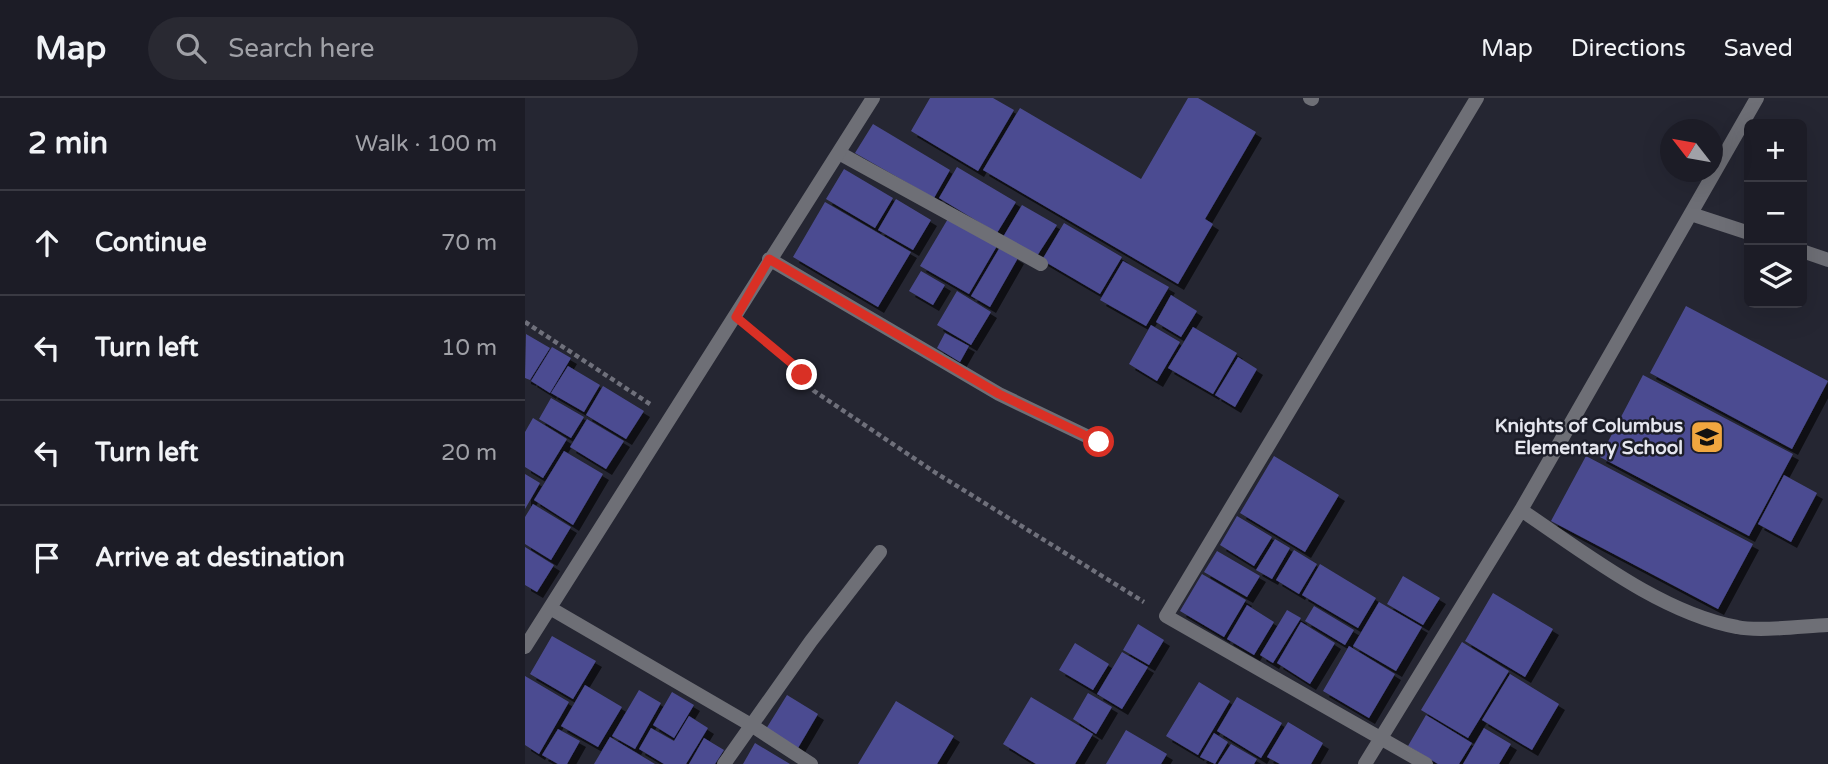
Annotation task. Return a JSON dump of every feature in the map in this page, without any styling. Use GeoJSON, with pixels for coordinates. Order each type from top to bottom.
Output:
{"type":"FeatureCollection","features":[{"type":"Feature","properties":{"kind":"street"},"geometry":{"type":"LineString","coordinates":[[525,647],[873,98]]}},
{"type":"Feature","properties":{"kind":"street"},"geometry":{"type":"LineString","coordinates":[[1426,764],[1166,616],[1477,98]]}},
{"type":"Feature","properties":{"kind":"street"},"geometry":{"type":"LineString","coordinates":[[1365,764],[1521,510],[1757,98]]}},
{"type":"Feature","properties":{"kind":"street"},"geometry":{"type":"LineString","coordinates":[[839,153],[1041,264]]}},
{"type":"Feature","properties":{"kind":"street"},"geometry":{"type":"LineString","coordinates":[[1691,214],[1744,231]]}},
{"type":"Feature","properties":{"kind":"street"},"geometry":{"type":"LineString","coordinates":[[1807,253],[1828,260]]}},
{"type":"Feature","properties":{"kind":"street"},"geometry":{"type":"LineString","coordinates":[[769,259],[999,394],[1099,442]]}},
{"type":"Feature","properties":{"kind":"street"},"geometry":{"type":"LineString","coordinates":[[1521,510],[1618,574],[1695,617],[1740,628],[1828,625]]}},
{"type":"Feature","properties":{"kind":"street"},"geometry":{"type":"LineString","coordinates":[[723,764],[811,640],[880,552]]}},
{"type":"Feature","properties":{"kind":"street"},"geometry":{"type":"LineString","coordinates":[[550,608],[751,725],[811,764]]}},
{"type":"Feature","properties":{"kind":"path"},"geometry":{"type":"LineString","coordinates":[[736,317],[795,366],[814,391],[936,473],[1166,616]]}},
{"type":"Feature","properties":{"kind":"path"},"geometry":{"type":"LineString","coordinates":[[525,322],[670,417]]}},
{"type":"Feature","properties":{"kind":"building"},"geometry":{"type":"Polygon","coordinates":[[[930,98],[993,98],[1014,110],[978,171],[911,131],[930,98]]]}},
{"type":"Feature","properties":{"kind":"building"},"geometry":{"type":"Polygon","coordinates":[[[1188,98],[1198,98],[1256,132],[1205,219],[1213,224],[1178,284],[983,170],[1020,108],[1141,179],[1188,98]]]}},
{"type":"Feature","properties":{"kind":"building"},"geometry":{"type":"Polygon","coordinates":[[[873,124],[950,170],[934,198],[855,153],[873,124]]]}},
{"type":"Feature","properties":{"kind":"building"},"geometry":{"type":"Polygon","coordinates":[[[957,167],[1016,202],[997,233],[939,198],[957,167]]]}},
{"type":"Feature","properties":{"kind":"building"},"geometry":{"type":"Polygon","coordinates":[[[844,169],[893,198],[875,228],[826,199],[844,169]]]}},
{"type":"Feature","properties":{"kind":"building"},"geometry":{"type":"Polygon","coordinates":[[[896,199],[931,220],[913,250],[878,230],[896,199]]]}},
{"type":"Feature","properties":{"kind":"building"},"geometry":{"type":"Polygon","coordinates":[[[825,202],[911,252],[878,307],[793,257],[825,202]]]}},
{"type":"Feature","properties":{"kind":"building"},"geometry":{"type":"Polygon","coordinates":[[[1022,205],[1057,225],[1037,256],[1003,237],[1022,205]]]}},
{"type":"Feature","properties":{"kind":"building"},"geometry":{"type":"Polygon","coordinates":[[[949,217],[997,246],[969,294],[920,266],[949,217]]]}},
{"type":"Feature","properties":{"kind":"building"},"geometry":{"type":"Polygon","coordinates":[[[1064,223],[1122,257],[1100,294],[1042,260],[1064,223]]]}},
{"type":"Feature","properties":{"kind":"building"},"geometry":{"type":"Polygon","coordinates":[[[1000,247],[1018,258],[990,307],[971,296],[1000,247]]]}},
{"type":"Feature","properties":{"kind":"building"},"geometry":{"type":"Polygon","coordinates":[[[1123,261],[1169,287],[1146,326],[1100,300],[1123,261]]]}},
{"type":"Feature","properties":{"kind":"building"},"geometry":{"type":"Polygon","coordinates":[[[921,271],[945,285],[933,305],[909,291],[921,271]]]}},
{"type":"Feature","properties":{"kind":"building"},"geometry":{"type":"Polygon","coordinates":[[[957,291],[991,312],[971,345],[937,325],[957,291]]]}},
{"type":"Feature","properties":{"kind":"building"},"geometry":{"type":"Polygon","coordinates":[[[1171,295],[1197,311],[1181,337],[1156,322],[1171,295]]]}},
{"type":"Feature","properties":{"kind":"building"},"geometry":{"type":"Polygon","coordinates":[[[1686,306],[1828,381],[1792,449],[1650,373],[1686,306]]]}},
{"type":"Feature","properties":{"kind":"building"},"geometry":{"type":"Polygon","coordinates":[[[1151,325],[1180,342],[1157,381],[1129,364],[1151,325]]]}},
{"type":"Feature","properties":{"kind":"building"},"geometry":{"type":"Polygon","coordinates":[[[1193,327],[1237,353],[1213,394],[1168,368],[1193,327]]]}},
{"type":"Feature","properties":{"kind":"building"},"geometry":{"type":"Polygon","coordinates":[[[945,333],[969,346],[960,362],[937,348],[945,333]]]}},
{"type":"Feature","properties":{"kind":"building"},"geometry":{"type":"Polygon","coordinates":[[[526,334],[550,348],[530,380],[525,378],[526,334]]]}},
{"type":"Feature","properties":{"kind":"building"},"geometry":{"type":"Polygon","coordinates":[[[552,347],[571,358],[550,393],[531,381],[552,347]]]}},
{"type":"Feature","properties":{"kind":"building"},"geometry":{"type":"Polygon","coordinates":[[[1238,357],[1257,369],[1235,407],[1215,395],[1238,357]]]}},
{"type":"Feature","properties":{"kind":"building"},"geometry":{"type":"Polygon","coordinates":[[[568,366],[600,385],[584,412],[551,393],[568,366]]]}},
{"type":"Feature","properties":{"kind":"building"},"geometry":{"type":"Polygon","coordinates":[[[1643,375],[1793,454],[1749,536],[1600,457],[1643,375]]]}},
{"type":"Feature","properties":{"kind":"building"},"geometry":{"type":"Polygon","coordinates":[[[603,386],[644,411],[626,439],[586,415],[603,386]]]}},
{"type":"Feature","properties":{"kind":"building"},"geometry":{"type":"Polygon","coordinates":[[[551,398],[584,417],[571,438],[539,419],[551,398]]]}},
{"type":"Feature","properties":{"kind":"building"},"geometry":{"type":"Polygon","coordinates":[[[533,418],[567,439],[543,478],[525,467],[525,432],[533,418]]]}},
{"type":"Feature","properties":{"kind":"building"},"geometry":{"type":"Polygon","coordinates":[[[587,419],[624,441],[606,469],[570,447],[587,419]]]}},
{"type":"Feature","properties":{"kind":"building"},"geometry":{"type":"Polygon","coordinates":[[[564,451],[603,474],[573,525],[534,500],[564,451]]]}},
{"type":"Feature","properties":{"kind":"building"},"geometry":{"type":"Polygon","coordinates":[[[1274,456],[1339,495],[1305,552],[1240,513],[1274,456]]]}},
{"type":"Feature","properties":{"kind":"building"},"geometry":{"type":"Polygon","coordinates":[[[1586,456],[1753,544],[1718,609],[1551,521],[1586,456]]]}},
{"type":"Feature","properties":{"kind":"building"},"geometry":{"type":"Polygon","coordinates":[[[525,474],[540,483],[525,509],[525,474]]]}},
{"type":"Feature","properties":{"kind":"building"},"geometry":{"type":"Polygon","coordinates":[[[1784,475],[1817,493],[1791,542],[1758,524],[1784,475]]]}},
{"type":"Feature","properties":{"kind":"building"},"geometry":{"type":"Polygon","coordinates":[[[533,504],[571,527],[551,560],[525,544],[525,517],[533,504]]]}},
{"type":"Feature","properties":{"kind":"building"},"geometry":{"type":"Polygon","coordinates":[[[1237,516],[1272,537],[1254,566],[1220,545],[1237,516]]]}},
{"type":"Feature","properties":{"kind":"building"},"geometry":{"type":"Polygon","coordinates":[[[1275,539],[1290,548],[1272,579],[1256,570],[1275,539]]]}},
{"type":"Feature","properties":{"kind":"building"},"geometry":{"type":"Polygon","coordinates":[[[525,547],[554,565],[537,592],[525,585],[525,547]]]}},
{"type":"Feature","properties":{"kind":"building"},"geometry":{"type":"Polygon","coordinates":[[[1294,550],[1317,564],[1299,594],[1276,580],[1294,550]]]}},
{"type":"Feature","properties":{"kind":"building"},"geometry":{"type":"Polygon","coordinates":[[[1217,551],[1260,576],[1247,597],[1204,572],[1217,551]]]}},
{"type":"Feature","properties":{"kind":"building"},"geometry":{"type":"Polygon","coordinates":[[[1320,564],[1376,598],[1358,628],[1302,595],[1320,564]]]}},
{"type":"Feature","properties":{"kind":"building"},"geometry":{"type":"Polygon","coordinates":[[[1202,574],[1246,600],[1224,637],[1180,611],[1202,574]]]}},
{"type":"Feature","properties":{"kind":"building"},"geometry":{"type":"Polygon","coordinates":[[[1403,576],[1440,598],[1423,625],[1387,604],[1403,576]]]}},
{"type":"Feature","properties":{"kind":"building"},"geometry":{"type":"Polygon","coordinates":[[[1493,593],[1553,629],[1525,677],[1465,641],[1493,593]]]}},
{"type":"Feature","properties":{"kind":"building"},"geometry":{"type":"Polygon","coordinates":[[[1379,602],[1422,627],[1396,671],[1353,646],[1379,602]]]}},
{"type":"Feature","properties":{"kind":"building"},"geometry":{"type":"Polygon","coordinates":[[[1247,605],[1274,622],[1254,655],[1227,639],[1247,605]]]}},
{"type":"Feature","properties":{"kind":"building"},"geometry":{"type":"Polygon","coordinates":[[[1314,606],[1354,630],[1345,645],[1305,621],[1314,606]]]}},
{"type":"Feature","properties":{"kind":"building"},"geometry":{"type":"Polygon","coordinates":[[[1287,610],[1301,618],[1273,663],[1260,655],[1287,610]]]}},
{"type":"Feature","properties":{"kind":"building"},"geometry":{"type":"Polygon","coordinates":[[[1301,622],[1335,643],[1310,684],[1277,663],[1301,622]]]}},
{"type":"Feature","properties":{"kind":"building"},"geometry":{"type":"Polygon","coordinates":[[[1138,624],[1164,640],[1149,665],[1123,650],[1138,624]]]}},
{"type":"Feature","properties":{"kind":"building"},"geometry":{"type":"Polygon","coordinates":[[[552,636],[596,661],[573,699],[530,674],[552,636]]]}},
{"type":"Feature","properties":{"kind":"building"},"geometry":{"type":"Polygon","coordinates":[[[1462,642],[1509,671],[1468,738],[1421,710],[1462,642]]]}},
{"type":"Feature","properties":{"kind":"building"},"geometry":{"type":"Polygon","coordinates":[[[1075,643],[1109,664],[1093,690],[1059,670],[1075,643]]]}},
{"type":"Feature","properties":{"kind":"building"},"geometry":{"type":"Polygon","coordinates":[[[1349,646],[1395,674],[1369,718],[1323,691],[1349,646]]]}},
{"type":"Feature","properties":{"kind":"building"},"geometry":{"type":"Polygon","coordinates":[[[1122,652],[1148,667],[1122,709],[1097,694],[1122,652]]]}},
{"type":"Feature","properties":{"kind":"building"},"geometry":{"type":"Polygon","coordinates":[[[1510,674],[1559,704],[1532,750],[1482,720],[1510,674]]]}},
{"type":"Feature","properties":{"kind":"building"},"geometry":{"type":"Polygon","coordinates":[[[525,676],[569,702],[539,754],[525,745],[525,676]]]}},
{"type":"Feature","properties":{"kind":"building"},"geometry":{"type":"Polygon","coordinates":[[[1199,682],[1230,701],[1198,755],[1166,736],[1199,682]]]}},
{"type":"Feature","properties":{"kind":"building"},"geometry":{"type":"Polygon","coordinates":[[[585,685],[622,707],[598,747],[561,726],[585,685]]]}},
{"type":"Feature","properties":{"kind":"building"},"geometry":{"type":"Polygon","coordinates":[[[639,690],[661,703],[635,749],[612,736],[639,690]]]}},
{"type":"Feature","properties":{"kind":"building"},"geometry":{"type":"Polygon","coordinates":[[[672,692],[694,705],[674,738],[653,725],[672,692]]]}},
{"type":"Feature","properties":{"kind":"building"},"geometry":{"type":"Polygon","coordinates":[[[1088,693],[1112,707],[1096,734],[1073,719],[1088,693]]]}},
{"type":"Feature","properties":{"kind":"building"},"geometry":{"type":"Polygon","coordinates":[[[787,695],[818,714],[798,748],[766,729],[787,695]]]}},
{"type":"Feature","properties":{"kind":"building"},"geometry":{"type":"Polygon","coordinates":[[[1031,697],[1093,734],[1075,764],[1036,764],[1003,744],[1031,697]]]}},
{"type":"Feature","properties":{"kind":"building"},"geometry":{"type":"Polygon","coordinates":[[[1237,697],[1282,723],[1261,758],[1217,731],[1237,697]]]}},
{"type":"Feature","properties":{"kind":"building"},"geometry":{"type":"Polygon","coordinates":[[[896,701],[954,736],[937,764],[858,764],[896,701]]]}},
{"type":"Feature","properties":{"kind":"building"},"geometry":{"type":"Polygon","coordinates":[[[1426,715],[1472,743],[1459,764],[1438,764],[1408,746],[1426,715]]]}},
{"type":"Feature","properties":{"kind":"building"},"geometry":{"type":"Polygon","coordinates":[[[689,716],[708,728],[686,764],[664,764],[639,749],[651,728],[674,741],[689,716]]]}},
{"type":"Feature","properties":{"kind":"building"},"geometry":{"type":"Polygon","coordinates":[[[1288,722],[1323,743],[1311,764],[1280,764],[1267,757],[1288,722]]]}},
{"type":"Feature","properties":{"kind":"building"},"geometry":{"type":"Polygon","coordinates":[[[1484,728],[1511,744],[1499,764],[1463,764],[1484,728]]]}},
{"type":"Feature","properties":{"kind":"building"},"geometry":{"type":"Polygon","coordinates":[[[558,729],[580,741],[567,764],[558,764],[542,755],[558,729]]]}},
{"type":"Feature","properties":{"kind":"building"},"geometry":{"type":"Polygon","coordinates":[[[1126,730],[1167,754],[1161,764],[1106,764],[1126,730]]]}},
{"type":"Feature","properties":{"kind":"building"},"geometry":{"type":"Polygon","coordinates":[[[1214,733],[1228,742],[1215,764],[1200,757],[1214,733]]]}},
{"type":"Feature","properties":{"kind":"building"},"geometry":{"type":"Polygon","coordinates":[[[610,737],[655,764],[594,764],[610,737]]]}},
{"type":"Feature","properties":{"kind":"building"},"geometry":{"type":"Polygon","coordinates":[[[704,738],[724,750],[715,764],[689,764],[704,738]]]}},
{"type":"Feature","properties":{"kind":"building"},"geometry":{"type":"Polygon","coordinates":[[[755,743],[790,764],[743,764],[755,743]]]}},
{"type":"Feature","properties":{"kind":"building"},"geometry":{"type":"Polygon","coordinates":[[[1231,744],[1257,759],[1254,764],[1218,764],[1231,744]]]}},
{"type":"Feature","properties":{"kind":"place","name":"Knights of Columbus Elementary School"},"geometry":{"type":"Point","coordinates":[1707,437]}},
{"type":"Feature","properties":{"kind":"route"},"geometry":{"type":"LineString","coordinates":[[802,375],[795,366],[736,317],[769,259],[999,394],[1099,442]]}}]}
